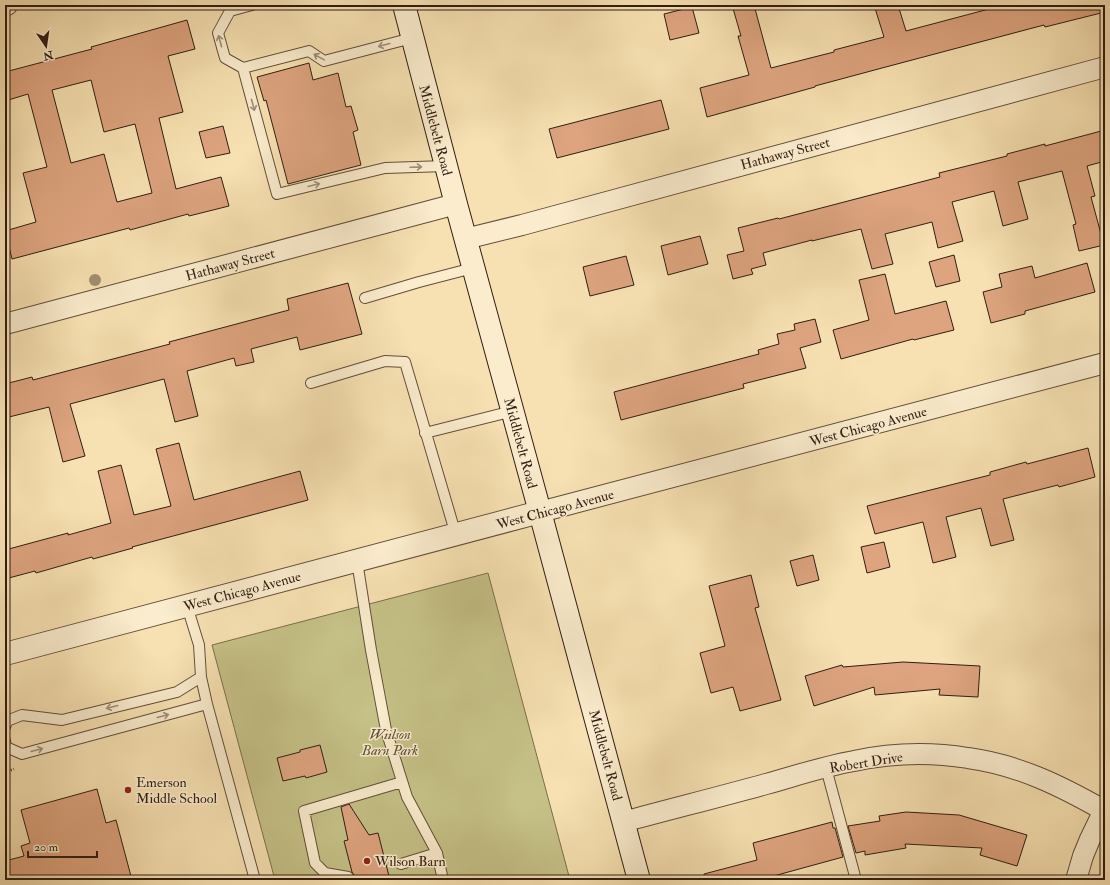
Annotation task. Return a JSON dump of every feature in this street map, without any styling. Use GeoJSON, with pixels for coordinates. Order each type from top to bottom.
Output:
{"type":"FeatureCollection","features":[{"type":"Feature","properties":{"kind":"main road","name":"Middlebelt Road"},"geometry":{"type":"LineString","coordinates":[[404,5],[465,239],[513,411],[639,880]]}},
{"type":"Feature","properties":{"kind":"main road","name":"West Chicago Avenue"},"geometry":{"type":"LineString","coordinates":[[5,654],[540,512]]}},
{"type":"Feature","properties":{"kind":"street","name":"Hathaway Street"},"geometry":{"type":"LineString","coordinates":[[465,239],[530,223],[1105,67]]}},
{"type":"Feature","properties":{"kind":"street","name":"Hathaway Street"},"geometry":{"type":"LineString","coordinates":[[5,324],[456,204]]}},
{"type":"Feature","properties":{"kind":"street","name":"West Chicago Avenue"},"geometry":{"type":"LineString","coordinates":[[540,512],[1105,363]]}},
{"type":"Feature","properties":{"kind":"street","name":"Robert Drive"},"geometry":{"type":"LineString","coordinates":[[623,822],[854,761],[894,755],[931,754],[968,758],[1005,765],[1040,777],[1105,810]]}},
{"type":"Feature","properties":{"kind":"street"},"geometry":{"type":"LineString","coordinates":[[1076,880],[1090,839],[1105,810]]}},
{"type":"Feature","properties":{"kind":"lane"},"geometry":{"type":"LineString","coordinates":[[252,5],[230,11],[218,33],[225,58],[243,68],[309,51],[324,61],[412,38]]}},
{"type":"Feature","properties":{"kind":"lane"},"geometry":{"type":"LineString","coordinates":[[243,68],[277,194],[385,168],[446,166]]}},
{"type":"Feature","properties":{"kind":"lane"},"geometry":{"type":"LineString","coordinates":[[365,298],[474,268]]}},
{"type":"Feature","properties":{"kind":"lane"},"geometry":{"type":"LineString","coordinates":[[311,383],[385,361],[404,362],[456,535]]}},
{"type":"Feature","properties":{"kind":"lane"},"geometry":{"type":"LineString","coordinates":[[425,433],[513,411]]}},
{"type":"Feature","properties":{"kind":"lane"},"geometry":{"type":"LineString","coordinates":[[357,560],[385,727],[407,797],[437,853],[443,880]]}},
{"type":"Feature","properties":{"kind":"lane"},"geometry":{"type":"LineString","coordinates":[[187,606],[199,645],[201,677],[255,880]]}},
{"type":"Feature","properties":{"kind":"lane"},"geometry":{"type":"LineString","coordinates":[[5,727],[7,721],[22,715],[62,720],[177,692],[201,677]]}},
{"type":"Feature","properties":{"kind":"lane"},"geometry":{"type":"LineString","coordinates":[[5,741],[6,747],[22,754],[208,704]]}},
{"type":"Feature","properties":{"kind":"lane"},"geometry":{"type":"LineString","coordinates":[[826,768],[856,880]]}},
{"type":"Feature","properties":{"kind":"lane"},"geometry":{"type":"LineString","coordinates":[[348,877],[325,873],[315,862],[304,811],[402,782]]}},
{"type":"Feature","properties":{"kind":"lane"},"geometry":{"type":"LineString","coordinates":[[401,864],[437,853]]}},
{"type":"Feature","properties":{"kind":"green space","name":"Wiilson Barn Park"},"geometry":{"type":"Polygon","coordinates":[[[488,573],[570,880],[275,880],[212,645],[488,573]]]}},
{"type":"Feature","properties":{"kind":"building"},"geometry":{"type":"Polygon","coordinates":[[[732,5],[754,5],[771,68],[834,52],[834,50],[884,37],[874,5],[898,5],[906,31],[1004,5],[1105,5],[1105,12],[1045,27],[1044,25],[815,86],[707,117],[700,88],[749,75],[738,36],[741,36],[732,5]]]}},
{"type":"Feature","properties":{"kind":"building"},"geometry":{"type":"Polygon","coordinates":[[[692,7],[699,33],[670,40],[664,14],[692,7]]]}},
{"type":"Feature","properties":{"kind":"building"},"geometry":{"type":"Polygon","coordinates":[[[187,20],[195,49],[168,56],[183,112],[159,118],[176,189],[221,177],[229,206],[189,216],[188,214],[130,230],[129,228],[12,259],[5,231],[36,222],[23,173],[47,167],[28,94],[5,101],[5,72],[92,49],[91,47],[187,20]],[[91,80],[52,90],[71,163],[104,154],[117,202],[152,193],[135,124],[104,132],[91,80]]]}},
{"type":"Feature","properties":{"kind":"building"},"geometry":{"type":"Polygon","coordinates":[[[309,63],[313,80],[338,73],[346,107],[351,106],[358,130],[353,132],[361,165],[288,184],[266,100],[264,101],[257,77],[309,63]]]}},
{"type":"Feature","properties":{"kind":"building"},"geometry":{"type":"Polygon","coordinates":[[[661,100],[669,129],[557,158],[549,129],[661,100]]]}},
{"type":"Feature","properties":{"kind":"building"},"geometry":{"type":"Polygon","coordinates":[[[223,126],[230,153],[206,158],[199,132],[223,126]]]}},
{"type":"Feature","properties":{"kind":"building"},"geometry":{"type":"Polygon","coordinates":[[[1105,130],[1105,161],[1087,166],[1095,196],[1091,197],[1104,245],[1079,251],[1073,225],[1076,224],[1062,171],[1018,182],[1028,219],[1003,226],[994,191],[952,202],[963,241],[938,248],[932,222],[885,234],[893,264],[872,269],[861,229],[763,253],[766,265],[751,269],[753,274],[733,279],[727,255],[744,251],[738,228],[779,219],[940,177],[939,173],[1007,156],[1007,154],[1045,144],[1045,146],[1105,130]]]}},
{"type":"Feature","properties":{"kind":"building"},"geometry":{"type":"Polygon","coordinates":[[[700,236],[708,264],[668,275],[661,246],[700,236]]]}},
{"type":"Feature","properties":{"kind":"building"},"geometry":{"type":"Polygon","coordinates":[[[954,255],[960,281],[936,287],[929,262],[954,255]]]}},
{"type":"Feature","properties":{"kind":"building"},"geometry":{"type":"Polygon","coordinates":[[[626,256],[634,285],[590,296],[583,267],[626,256]]]}},
{"type":"Feature","properties":{"kind":"building"},"geometry":{"type":"Polygon","coordinates":[[[1087,263],[1095,292],[1025,311],[1025,314],[991,323],[983,292],[1002,287],[999,274],[1032,266],[1035,278],[1087,263]]]}},
{"type":"Feature","properties":{"kind":"building"},"geometry":{"type":"Polygon","coordinates":[[[885,274],[895,314],[946,301],[954,330],[913,339],[841,359],[833,330],[869,320],[859,280],[885,274]]]}},
{"type":"Feature","properties":{"kind":"building"},"geometry":{"type":"Polygon","coordinates":[[[348,283],[362,334],[300,350],[297,337],[251,349],[254,362],[236,366],[234,358],[187,371],[198,416],[175,422],[164,379],[70,404],[85,456],[63,462],[49,407],[5,418],[5,384],[32,377],[33,380],[170,344],[169,342],[289,310],[287,299],[348,283]]]}},
{"type":"Feature","properties":{"kind":"building"},"geometry":{"type":"Polygon","coordinates":[[[815,319],[821,342],[800,348],[806,368],[743,384],[744,388],[621,420],[614,392],[759,354],[758,350],[779,344],[777,334],[795,330],[794,324],[815,319]]]}},
{"type":"Feature","properties":{"kind":"building"},"geometry":{"type":"Polygon","coordinates":[[[179,443],[194,500],[300,471],[308,500],[132,547],[133,548],[93,559],[92,557],[36,573],[35,571],[5,579],[5,550],[111,523],[98,471],[121,465],[134,515],[171,506],[156,449],[179,443]]]}},
{"type":"Feature","properties":{"kind":"building"},"geometry":{"type":"Polygon","coordinates":[[[1088,448],[1095,477],[1059,487],[1058,485],[1003,499],[1014,540],[991,546],[981,508],[946,517],[956,557],[933,563],[923,522],[875,534],[867,506],[990,475],[990,472],[1026,462],[1027,464],[1088,448]]]}},
{"type":"Feature","properties":{"kind":"building"},"geometry":{"type":"Polygon","coordinates":[[[884,542],[890,567],[867,573],[861,547],[884,542]]]}},
{"type":"Feature","properties":{"kind":"building"},"geometry":{"type":"Polygon","coordinates":[[[813,555],[819,580],[797,586],[790,561],[813,555]]]}},
{"type":"Feature","properties":{"kind":"building"},"geometry":{"type":"Polygon","coordinates":[[[751,575],[759,607],[755,608],[781,700],[740,711],[733,687],[711,693],[700,653],[725,646],[709,586],[751,575]]]}},
{"type":"Feature","properties":{"kind":"building"},"geometry":{"type":"Polygon","coordinates":[[[903,662],[980,666],[978,697],[939,695],[940,689],[875,695],[874,687],[814,706],[805,676],[842,665],[843,667],[903,662]]]}},
{"type":"Feature","properties":{"kind":"building"},"geometry":{"type":"Polygon","coordinates":[[[320,745],[327,772],[306,778],[305,776],[283,781],[277,758],[320,745]]]}},
{"type":"Feature","properties":{"kind":"building"},"geometry":{"type":"Polygon","coordinates":[[[97,789],[106,823],[116,820],[132,880],[5,880],[5,861],[24,856],[21,846],[30,843],[21,810],[97,789]]]}},
{"type":"Feature","properties":{"kind":"building","name":"Wilson Barn"},"geometry":{"type":"Polygon","coordinates":[[[349,804],[369,835],[378,833],[390,880],[354,880],[354,875],[344,841],[348,840],[341,807],[349,804]]]}},
{"type":"Feature","properties":{"kind":"building"},"geometry":{"type":"Polygon","coordinates":[[[906,812],[959,815],[1027,835],[1017,866],[980,855],[982,848],[905,844],[906,848],[865,855],[865,851],[856,853],[848,826],[880,821],[879,816],[906,812]]]}},
{"type":"Feature","properties":{"kind":"building"},"geometry":{"type":"Polygon","coordinates":[[[832,822],[843,857],[770,877],[771,880],[704,880],[704,874],[757,860],[753,843],[832,822]]]}},
{"type":"Feature","properties":{"kind":"place","name":"Emerson Middle School"},"geometry":{"type":"Point","coordinates":[128,790]}},
{"type":"Feature","properties":{"kind":"place","name":"Wilson Barn"},"geometry":{"type":"Point","coordinates":[367,861]}}]}
